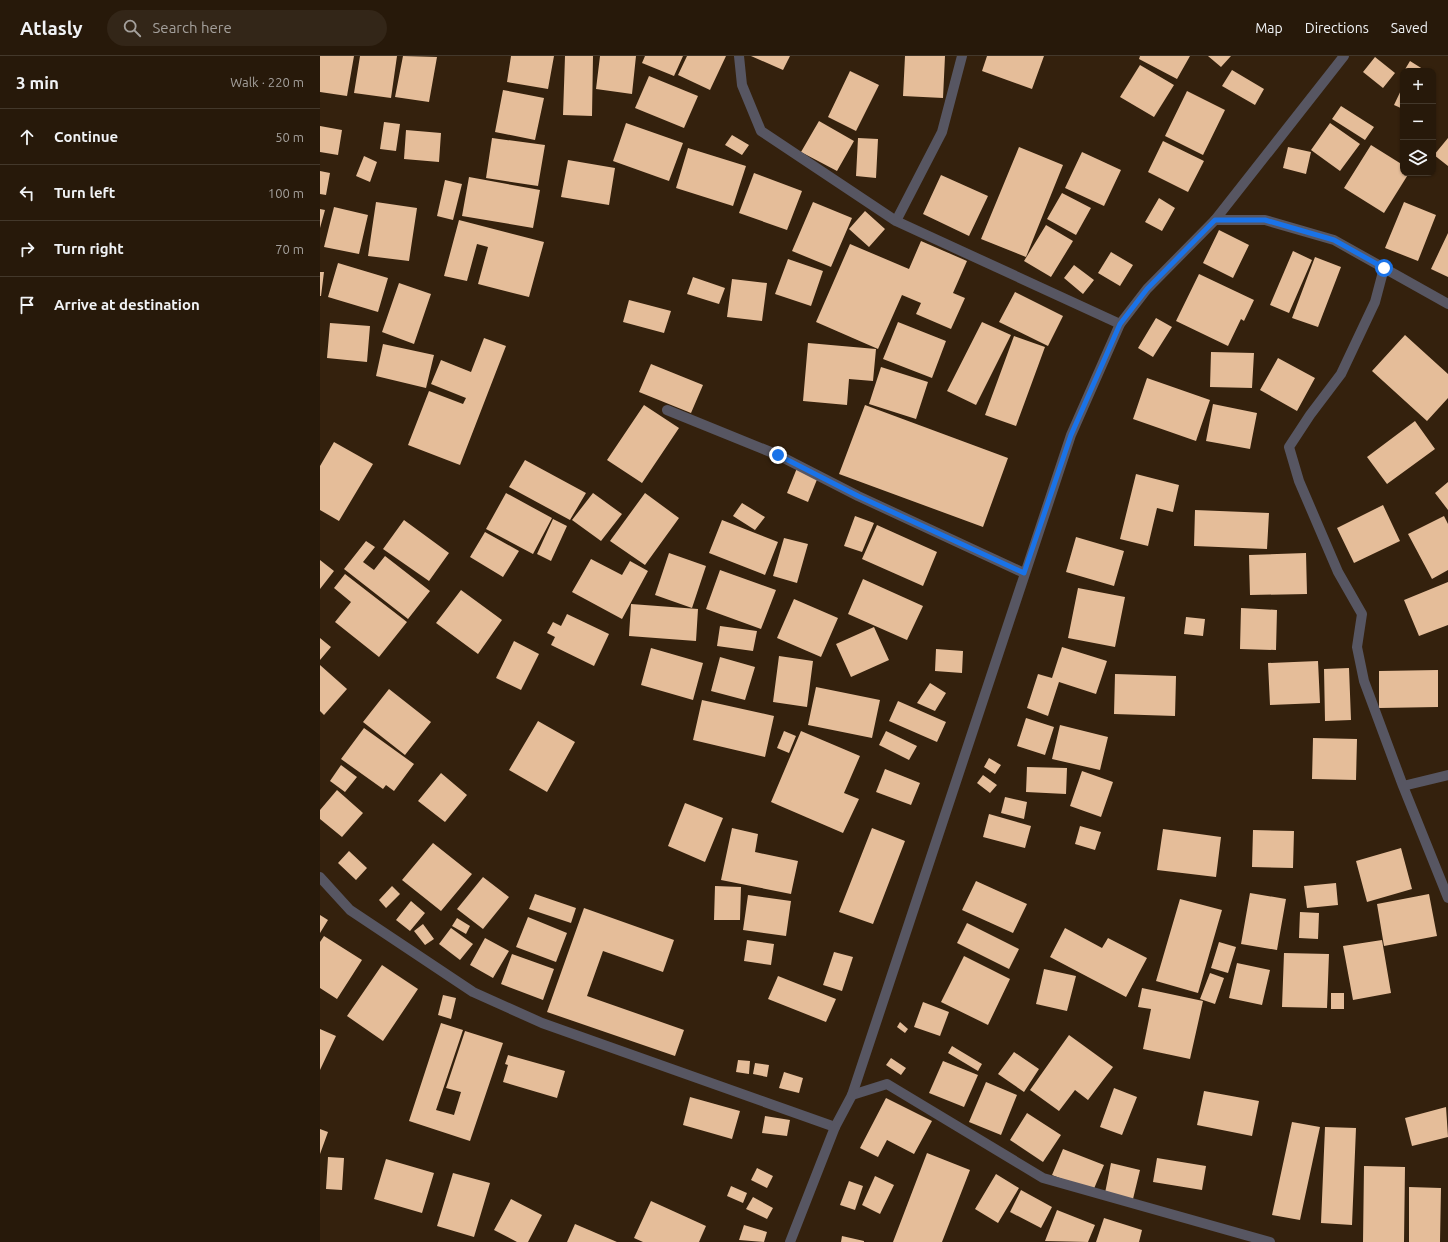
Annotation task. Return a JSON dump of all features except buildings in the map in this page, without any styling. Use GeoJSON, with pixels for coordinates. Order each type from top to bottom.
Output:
{"type":"FeatureCollection","features":[{"type":"Feature","properties":{"kind":"street"},"geometry":{"type":"LineString","coordinates":[[739,56],[742,85],[762,131],[896,221],[1120,324]]}},
{"type":"Feature","properties":{"kind":"street"},"geometry":{"type":"LineString","coordinates":[[896,221],[942,132],[962,56]]}},
{"type":"Feature","properties":{"kind":"street"},"geometry":{"type":"LineString","coordinates":[[790,1242],[835,1127],[852,1095],[1071,435],[1120,324],[1147,289],[1215,220],[1344,56]]}},
{"type":"Feature","properties":{"kind":"street"},"geometry":{"type":"LineString","coordinates":[[1215,220],[1265,220],[1334,240],[1448,304]]}},
{"type":"Feature","properties":{"kind":"street"},"geometry":{"type":"LineString","coordinates":[[1384,268],[1375,302],[1341,374],[1310,415],[1289,448],[1299,481],[1338,572],[1362,614],[1357,647],[1364,681],[1403,786],[1448,898]]}},
{"type":"Feature","properties":{"kind":"street"},"geometry":{"type":"LineString","coordinates":[[667,410],[778,455],[858,496],[1024,573]]}},
{"type":"Feature","properties":{"kind":"street"},"geometry":{"type":"LineString","coordinates":[[1403,786],[1448,775]]}},
{"type":"Feature","properties":{"kind":"street"},"geometry":{"type":"LineString","coordinates":[[320,877],[350,910],[474,992],[542,1023],[835,1127]]}},
{"type":"Feature","properties":{"kind":"street"},"geometry":{"type":"LineString","coordinates":[[852,1095],[887,1084],[1044,1178],[1270,1242]]}},
{"type":"Feature","properties":{"kind":"route"},"geometry":{"type":"LineString","coordinates":[[778,455],[858,496],[1024,573],[1071,435],[1120,324],[1147,289],[1215,220],[1265,220],[1334,240],[1384,268]]}}]}
